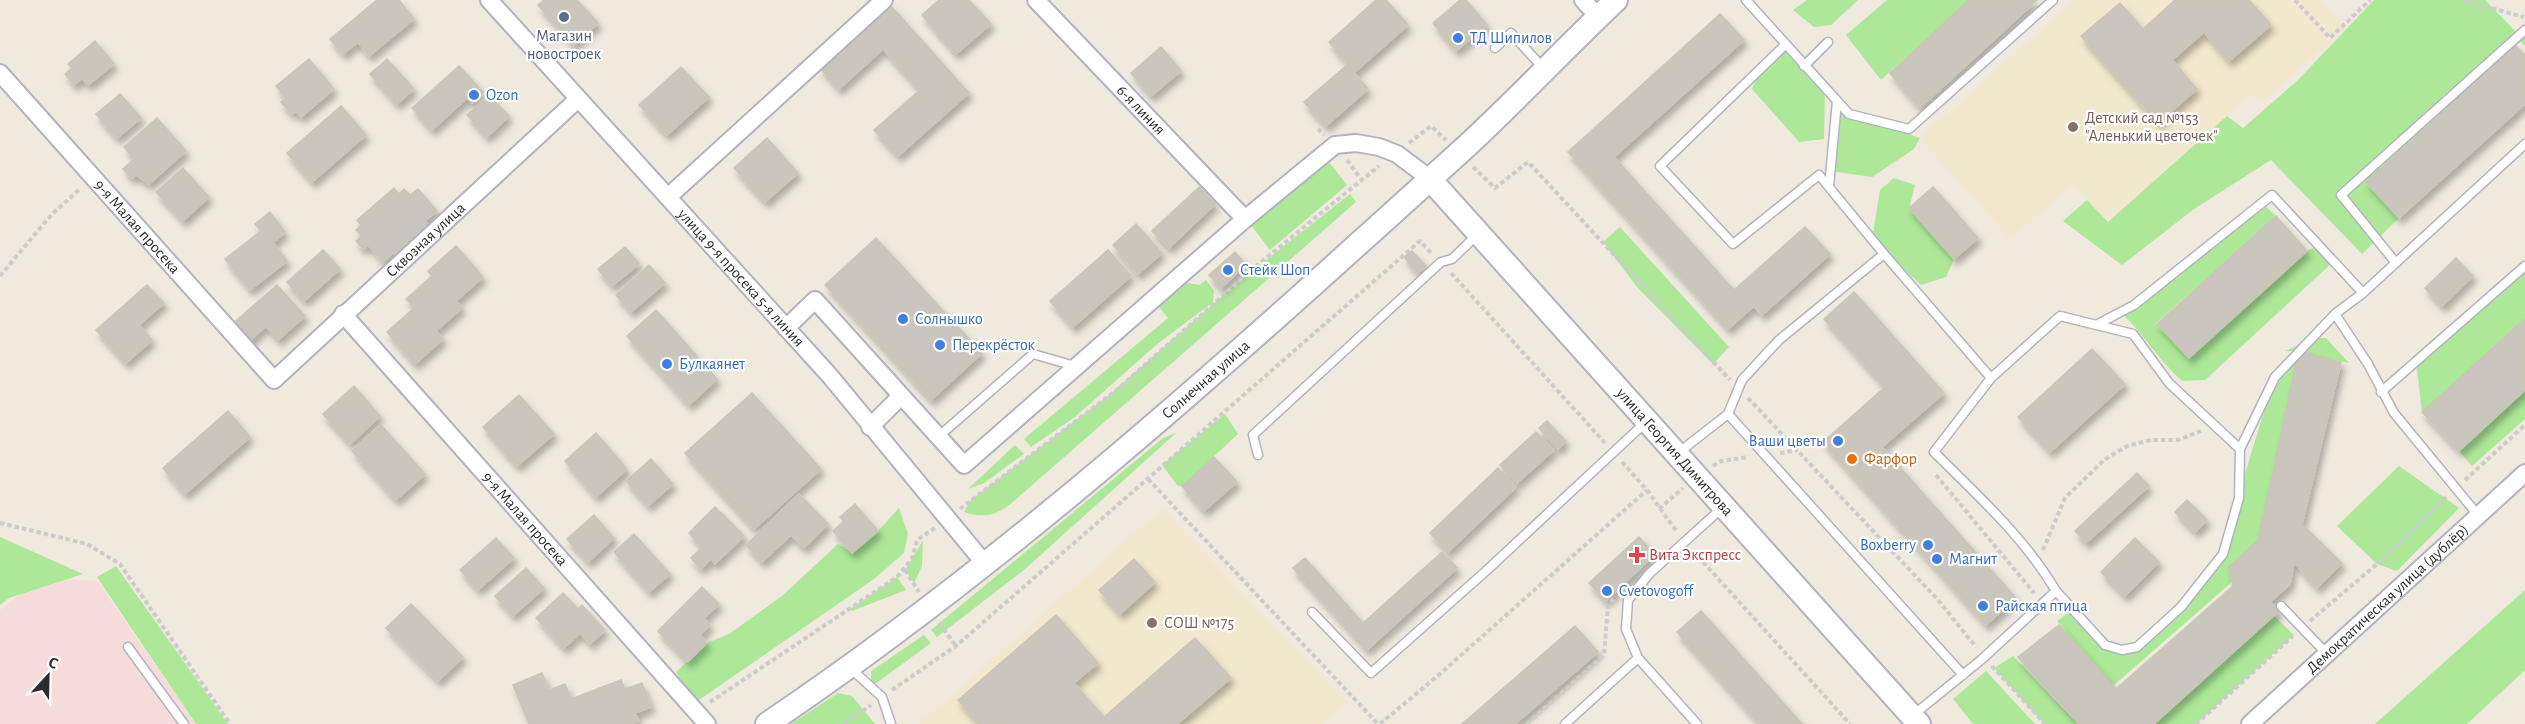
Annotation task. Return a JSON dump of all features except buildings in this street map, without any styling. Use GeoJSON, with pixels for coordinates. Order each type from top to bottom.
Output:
{"type":"FeatureCollection","features":[{"type":"Feature","properties":{"kind":"main road","name":"Солнечная улица"},"geometry":{"type":"LineString","coordinates":[[766,724],[850,668],[1042,519],[1194,389],[1429,178],[1616,0]]}},
{"type":"Feature","properties":{"kind":"main road","name":"улица Георгия Димитрова"},"geometry":{"type":"LineString","coordinates":[[1429,178],[1916,720]]}},
{"type":"Feature","properties":{"kind":"street","name":"улица 9-я просека 5-я линия"},"geometry":{"type":"LineString","coordinates":[[489,0],[786,328],[985,564]]}},
{"type":"Feature","properties":{"kind":"street"},"geometry":{"type":"LineString","coordinates":[[668,197],[884,0]]}},
{"type":"Feature","properties":{"kind":"street","name":"6-я линия"},"geometry":{"type":"LineString","coordinates":[[1036,0],[1245,219]]}},
{"type":"Feature","properties":{"kind":"street"},"geometry":{"type":"LineString","coordinates":[[1583,0],[1599,16]]}},
{"type":"Feature","properties":{"kind":"street","name":"9-я Малая просека"},"geometry":{"type":"LineString","coordinates":[[0,73],[274,380]]}},
{"type":"Feature","properties":{"kind":"street","name":"Сквозная улица"},"geometry":{"type":"LineString","coordinates":[[274,380],[578,99]]}},
{"type":"Feature","properties":{"kind":"street"},"geometry":{"type":"LineString","coordinates":[[786,328],[815,300],[964,465],[1079,367],[1245,219],[1335,145],[1356,143],[1397,153],[1429,178]]}},
{"type":"Feature","properties":{"kind":"street","name":"9-я Малая просека"},"geometry":{"type":"LineString","coordinates":[[343,314],[701,718]]}},
{"type":"Feature","properties":{"kind":"street"},"geometry":{"type":"LineString","coordinates":[[870,427],[902,396]]}},
{"type":"Feature","properties":{"kind":"street","name":"Демократическая улица (дублёр)"},"geometry":{"type":"LineString","coordinates":[[2250,724],[2477,514],[2525,473]]}},
{"type":"Feature","properties":{"kind":"lane"},"geometry":{"type":"LineString","coordinates":[[1746,0],[1849,114],[1909,129],[2054,0]]}},
{"type":"Feature","properties":{"kind":"lane"},"geometry":{"type":"LineString","coordinates":[[2396,263],[2341,195],[2525,30]]}},
{"type":"Feature","properties":{"kind":"lane"},"geometry":{"type":"LineString","coordinates":[[1495,48],[1511,33],[1544,69]]}},
{"type":"Feature","properties":{"kind":"lane"},"geometry":{"type":"LineString","coordinates":[[1804,66],[1828,42]]}},
{"type":"Feature","properties":{"kind":"lane"},"geometry":{"type":"LineString","coordinates":[[1785,45],[1660,166],[1733,244],[1819,175],[1991,378]]}},
{"type":"Feature","properties":{"kind":"lane"},"geometry":{"type":"LineString","coordinates":[[1828,187],[1836,101]]}},
{"type":"Feature","properties":{"kind":"lane"},"geometry":{"type":"LineString","coordinates":[[2240,449],[2169,383],[2133,334],[2060,316],[1991,378],[1934,452],[2008,526],[2038,561],[2056,591],[2105,645],[2122,650],[2137,646],[2181,607],[2227,554],[2239,498],[2240,449],[2275,376],[2335,314],[2363,293],[2525,144]]}},
{"type":"Feature","properties":{"kind":"lane"},"geometry":{"type":"LineString","coordinates":[[2098,324],[2134,305],[2272,195],[2363,293]]}},
{"type":"Feature","properties":{"kind":"lane"},"geometry":{"type":"LineString","coordinates":[[1258,455],[1253,435],[1441,262],[1452,259],[1479,233]]}},
{"type":"Feature","properties":{"kind":"lane"},"geometry":{"type":"LineString","coordinates":[[1677,454],[1728,414],[1742,380],[1779,340],[1884,254]]}},
{"type":"Feature","properties":{"kind":"lane"},"geometry":{"type":"LineString","coordinates":[[2382,392],[2525,266]]}},
{"type":"Feature","properties":{"kind":"lane"},"geometry":{"type":"LineString","coordinates":[[2335,314],[2368,364],[2394,413],[2477,514]]}},
{"type":"Feature","properties":{"kind":"lane"},"geometry":{"type":"LineString","coordinates":[[938,437],[1033,354],[1079,367]]}},
{"type":"Feature","properties":{"kind":"lane"},"geometry":{"type":"LineString","coordinates":[[1728,414],[1963,675]]}},
{"type":"Feature","properties":{"kind":"lane"},"geometry":{"type":"LineString","coordinates":[[1312,612],[1371,673],[1486,571],[1648,421]]}},
{"type":"Feature","properties":{"kind":"lane"},"geometry":{"type":"LineString","coordinates":[[1697,724],[1638,658],[1626,629],[1628,600],[1649,574],[1724,506]]}},
{"type":"Feature","properties":{"kind":"lane"},"geometry":{"type":"LineString","coordinates":[[1916,720],[2056,591]]}},
{"type":"Feature","properties":{"kind":"lane"},"geometry":{"type":"LineString","coordinates":[[2281,606],[2327,654]]}},
{"type":"Feature","properties":{"kind":"lane"},"geometry":{"type":"LineString","coordinates":[[128,647],[184,724]]}},
{"type":"Feature","properties":{"kind":"lane"},"geometry":{"type":"LineString","coordinates":[[1565,724],[1638,658]]}},
{"type":"Feature","properties":{"kind":"lane"},"geometry":{"type":"LineString","coordinates":[[850,668],[882,697],[891,724]]}},
{"type":"Feature","properties":{"kind":"path"},"geometry":{"type":"LineString","coordinates":[[2295,0],[2330,38],[2370,0]]}},
{"type":"Feature","properties":{"kind":"path"},"geometry":{"type":"LineString","coordinates":[[2463,0],[2525,17]]}},
{"type":"Feature","properties":{"kind":"path"},"geometry":{"type":"LineString","coordinates":[[1488,182],[1496,188],[1528,162],[1706,357],[1938,600],[2045,724]]}},
{"type":"Feature","properties":{"kind":"path"},"geometry":{"type":"LineString","coordinates":[[0,276],[52,214],[93,177]]}},
{"type":"Feature","properties":{"kind":"path"},"geometry":{"type":"LineString","coordinates":[[971,500],[1118,389],[1255,267],[1361,179]]}},
{"type":"Feature","properties":{"kind":"path"},"geometry":{"type":"LineString","coordinates":[[844,724],[956,646],[1420,241],[1647,490],[1684,541],[1850,724]]}},
{"type":"Feature","properties":{"kind":"path"},"geometry":{"type":"LineString","coordinates":[[2038,561],[2065,498],[2104,460],[2127,446],[2151,440],[2178,440],[2215,425]]}},
{"type":"Feature","properties":{"kind":"path"},"geometry":{"type":"LineString","coordinates":[[2196,724],[2377,564],[2525,425]]}},
{"type":"Feature","properties":{"kind":"path"},"geometry":{"type":"LineString","coordinates":[[1935,475],[2035,592],[2026,600]]}},
{"type":"Feature","properties":{"kind":"path"},"geometry":{"type":"LineString","coordinates":[[1148,478],[1379,724],[1441,674],[1647,490]]}},
{"type":"Feature","properties":{"kind":"path"},"geometry":{"type":"LineString","coordinates":[[0,524],[87,544],[120,564],[230,724]]}},
{"type":"Feature","properties":{"kind":"path"},"geometry":{"type":"LineString","coordinates":[[701,718],[905,570]]}},
{"type":"Feature","properties":{"kind":"path"},"geometry":{"type":"LineString","coordinates":[[1527,724],[1604,655],[1608,605],[1624,590]]}},
{"type":"Feature","properties":{"kind":"path"},"geometry":{"type":"LineString","coordinates":[[1976,646],[1984,639]]}},
{"type":"Feature","properties":{"kind":"shaded area","name":"Детский сад №153 \"Аленький цветочек\""},"geometry":{"type":"Polygon","coordinates":[[[2075,0],[2321,0],[2346,28],[2261,103],[2252,94],[2108,222],[2073,184],[2010,239],[1920,138],[2075,0]]]}},
{"type":"Feature","properties":{"kind":"shaded area","name":"СОШ №175"},"geometry":{"type":"Polygon","coordinates":[[[1162,509],[1348,703],[1322,724],[919,724],[1162,509]]]}},
{"type":"Feature","properties":{"kind":"shaded area"},"geometry":{"type":"Polygon","coordinates":[[[42,577],[97,581],[196,724],[0,724],[0,610],[42,577]]]}},
{"type":"Feature","properties":{"kind":"green space"},"geometry":{"type":"Polygon","coordinates":[[[1807,0],[1858,0],[1831,25],[1814,27],[1793,10],[1807,0]]]}},
{"type":"Feature","properties":{"kind":"green space"},"geometry":{"type":"Polygon","coordinates":[[[1887,0],[1969,0],[1881,80],[1846,35],[1887,0]]]}},
{"type":"Feature","properties":{"kind":"green space"},"geometry":{"type":"Polygon","coordinates":[[[2374,0],[2485,0],[2519,35],[2525,32],[2525,46],[2518,39],[2516,46],[2366,182],[2399,218],[2362,254],[2271,160],[2194,209],[2122,265],[2063,221],[2087,200],[2108,222],[2227,116],[2243,128],[2298,80],[2374,0]]]}},
{"type":"Feature","properties":{"kind":"green space"},"geometry":{"type":"Polygon","coordinates":[[[1785,45],[1825,88],[1824,139],[1799,142],[1752,89],[1762,67],[1785,45]]]}},
{"type":"Feature","properties":{"kind":"green space"},"geometry":{"type":"Polygon","coordinates":[[[1837,101],[1849,114],[1920,138],[1914,149],[1872,177],[1830,171],[1837,101]]]}},
{"type":"Feature","properties":{"kind":"green space"},"geometry":{"type":"Polygon","coordinates":[[[1326,158],[1347,185],[1270,250],[1251,225],[1326,158]]]}},
{"type":"Feature","properties":{"kind":"green space"},"geometry":{"type":"Polygon","coordinates":[[[1894,178],[1915,185],[1909,209],[1954,259],[1946,277],[1921,285],[1872,240],[1880,190],[1894,178]]]}},
{"type":"Feature","properties":{"kind":"green space"},"geometry":{"type":"Polygon","coordinates":[[[1350,194],[1356,202],[1014,501],[1002,510],[991,514],[979,515],[964,512],[971,500],[1109,395],[1236,284],[1350,194]]]}},
{"type":"Feature","properties":{"kind":"green space"},"geometry":{"type":"Polygon","coordinates":[[[2262,203],[2276,216],[2154,325],[2157,324],[2189,358],[2307,251],[2317,245],[2333,262],[2205,380],[2182,381],[2121,312],[2262,203]]]}},
{"type":"Feature","properties":{"kind":"green space"},"geometry":{"type":"Polygon","coordinates":[[[1620,227],[1729,347],[1713,364],[1637,287],[1603,242],[1620,227]]]}},
{"type":"Feature","properties":{"kind":"green space"},"geometry":{"type":"Polygon","coordinates":[[[2525,266],[2525,319],[2422,412],[2416,361],[2525,266]]]}},
{"type":"Feature","properties":{"kind":"green space"},"geometry":{"type":"Polygon","coordinates":[[[1206,280],[1214,291],[1213,302],[1156,345],[1075,417],[1031,447],[1024,439],[1168,318],[1159,307],[1187,283],[1199,285],[1206,280]]]}},
{"type":"Feature","properties":{"kind":"green space"},"geometry":{"type":"Polygon","coordinates":[[[2316,338],[2326,338],[2349,363],[2299,352],[2258,540],[2229,567],[2232,582],[2113,686],[2057,621],[2072,610],[2105,645],[2129,648],[2159,627],[2219,559],[2273,382],[2298,351],[2285,351],[2316,338]]]}},
{"type":"Feature","properties":{"kind":"green space"},"geometry":{"type":"Polygon","coordinates":[[[2525,391],[2525,419],[2472,466],[2459,451],[2525,391]]]}},
{"type":"Feature","properties":{"kind":"green space"},"geometry":{"type":"Polygon","coordinates":[[[1225,414],[1238,434],[1182,486],[1178,486],[1162,465],[1225,414]]]}},
{"type":"Feature","properties":{"kind":"green space"},"geometry":{"type":"Polygon","coordinates":[[[1176,433],[1024,570],[937,637],[931,630],[1163,438],[1176,433]]]}},
{"type":"Feature","properties":{"kind":"green space"},"geometry":{"type":"Polygon","coordinates":[[[1015,445],[1024,454],[984,483],[968,489],[1015,445]]]}},
{"type":"Feature","properties":{"kind":"green space"},"geometry":{"type":"Polygon","coordinates":[[[2399,466],[2459,508],[2397,571],[2377,564],[2337,526],[2399,466]]]}},
{"type":"Feature","properties":{"kind":"green space"},"geometry":{"type":"Polygon","coordinates":[[[899,508],[908,534],[904,553],[874,579],[696,702],[676,672],[707,643],[729,634],[782,596],[838,544],[853,553],[899,508]]]}},
{"type":"Feature","properties":{"kind":"green space"},"geometry":{"type":"Polygon","coordinates":[[[0,537],[83,574],[9,598],[0,605],[0,537]]]}},
{"type":"Feature","properties":{"kind":"green space"},"geometry":{"type":"Polygon","coordinates":[[[923,540],[922,566],[914,583],[905,570],[923,540]]]}},
{"type":"Feature","properties":{"kind":"green space"},"geometry":{"type":"Polygon","coordinates":[[[116,566],[228,724],[196,724],[97,577],[116,566]]]}},
{"type":"Feature","properties":{"kind":"green space"},"geometry":{"type":"Polygon","coordinates":[[[897,577],[906,590],[852,611],[850,609],[897,577]]]}},
{"type":"Feature","properties":{"kind":"green space"},"geometry":{"type":"Polygon","coordinates":[[[2525,590],[2525,670],[2467,724],[2375,724],[2525,590]]]}},
{"type":"Feature","properties":{"kind":"green space"},"geometry":{"type":"Polygon","coordinates":[[[2274,616],[2294,635],[2196,724],[2154,724],[2274,616]]]}},
{"type":"Feature","properties":{"kind":"green space"},"geometry":{"type":"Polygon","coordinates":[[[924,635],[931,643],[871,687],[871,671],[924,635]]]}},
{"type":"Feature","properties":{"kind":"green space"},"geometry":{"type":"Polygon","coordinates":[[[2013,656],[2078,724],[2044,724],[1994,668],[2013,656]]]}},
{"type":"Feature","properties":{"kind":"green space"},"geometry":{"type":"Polygon","coordinates":[[[1986,671],[2035,724],[1973,724],[1953,699],[1986,671]]]}},
{"type":"Feature","properties":{"kind":"green space"},"geometry":{"type":"Polygon","coordinates":[[[838,693],[852,696],[875,724],[791,724],[838,693]]]}},
{"type":"Feature","properties":{"kind":"place","name":"Магазин новостроек"},"geometry":{"type":"Point","coordinates":[564,17]}},
{"type":"Feature","properties":{"kind":"place","name":"ТД Шипилов"},"geometry":{"type":"Point","coordinates":[1458,38]}},
{"type":"Feature","properties":{"kind":"place","name":"Ozon"},"geometry":{"type":"Point","coordinates":[474,95]}},
{"type":"Feature","properties":{"kind":"place","name":"Детский сад №153 \"Аленький цветочек\""},"geometry":{"type":"Point","coordinates":[2073,127]}},
{"type":"Feature","properties":{"kind":"place","name":"Стейк Шоп"},"geometry":{"type":"Point","coordinates":[1228,270]}},
{"type":"Feature","properties":{"kind":"place","name":"Солнышко"},"geometry":{"type":"Point","coordinates":[903,319]}},
{"type":"Feature","properties":{"kind":"place","name":"Перекрёсток"},"geometry":{"type":"Point","coordinates":[940,345]}},
{"type":"Feature","properties":{"kind":"place","name":"Булкаянет"},"geometry":{"type":"Point","coordinates":[667,364]}},
{"type":"Feature","properties":{"kind":"place","name":"Ваши цветы"},"geometry":{"type":"Point","coordinates":[1838,441]}},
{"type":"Feature","properties":{"kind":"place","name":"Фарфор"},"geometry":{"type":"Point","coordinates":[1852,459]}},
{"type":"Feature","properties":{"kind":"place","name":"Boxberry"},"geometry":{"type":"Point","coordinates":[1928,545]}},
{"type":"Feature","properties":{"kind":"place","name":"Вита Экспресс"},"geometry":{"type":"Point","coordinates":[1637,555]}},
{"type":"Feature","properties":{"kind":"place","name":"Магнит"},"geometry":{"type":"Point","coordinates":[1937,559]}},
{"type":"Feature","properties":{"kind":"place","name":"Cvetovogoff"},"geometry":{"type":"Point","coordinates":[1607,591]}},
{"type":"Feature","properties":{"kind":"place","name":"Райская птица"},"geometry":{"type":"Point","coordinates":[1983,606]}},
{"type":"Feature","properties":{"kind":"place","name":"СОШ №175"},"geometry":{"type":"Point","coordinates":[1152,623]}}]}
